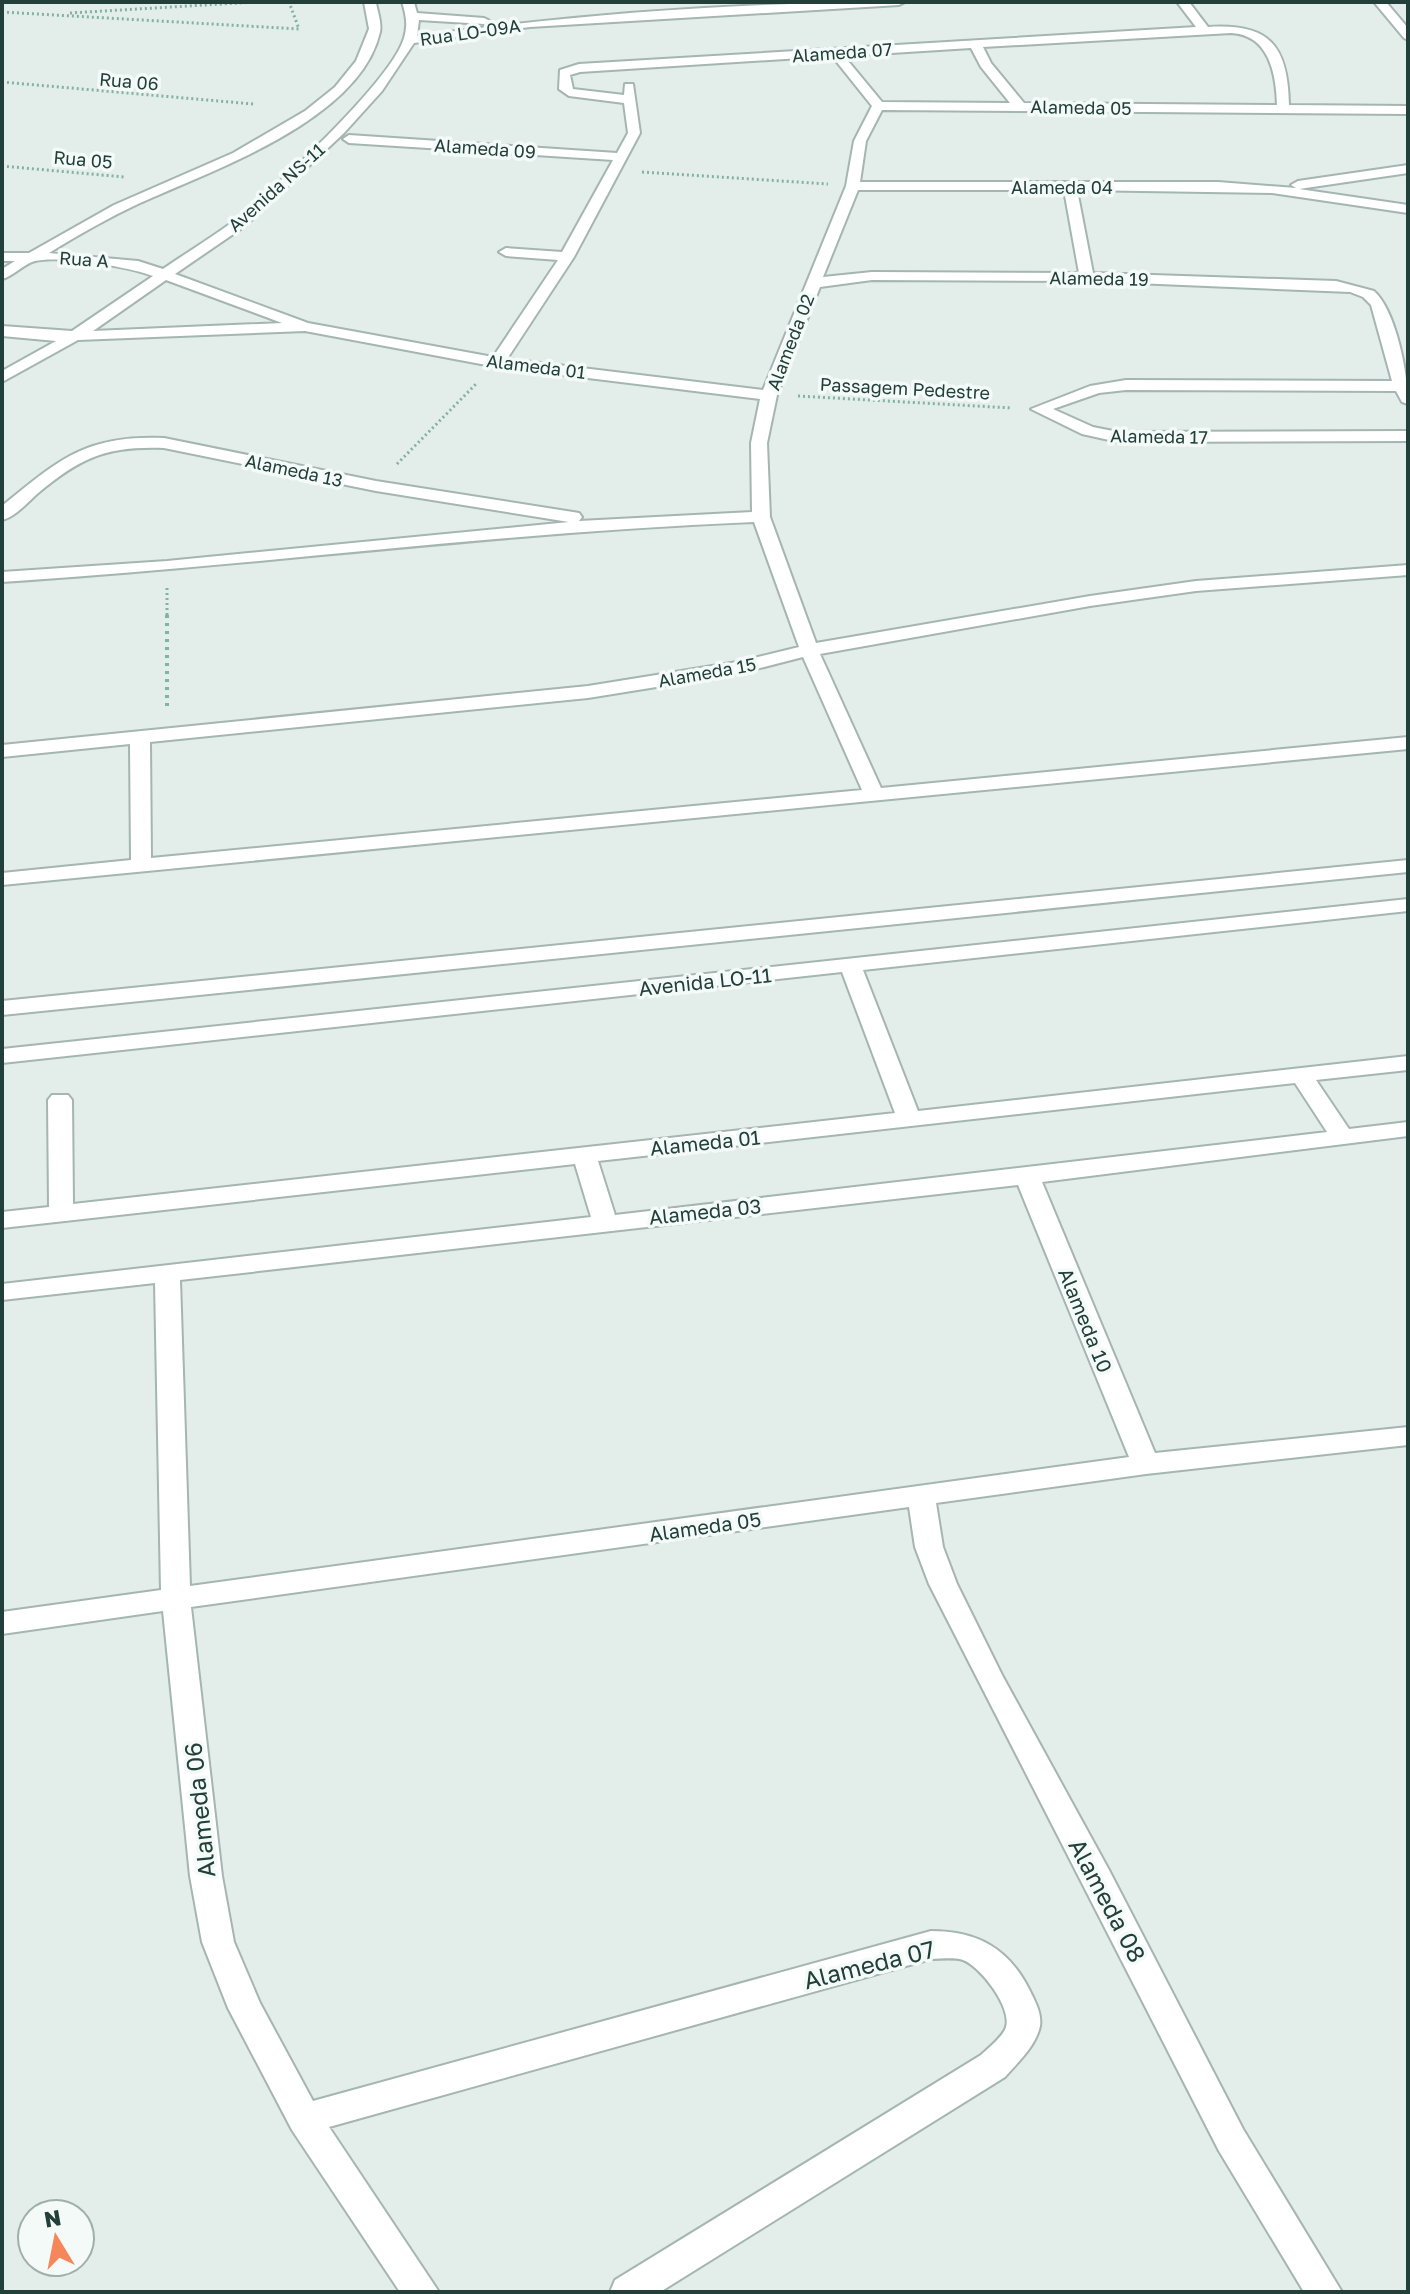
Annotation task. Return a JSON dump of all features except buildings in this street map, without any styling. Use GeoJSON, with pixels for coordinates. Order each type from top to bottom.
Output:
{"type":"FeatureCollection","features":[{"type":"Feature","properties":{"kind":"street","name":"Avenida NS-11"},"geometry":{"type":"LineString","coordinates":[[2,275],[133,201],[236,157],[307,117],[355,72],[375,31],[370,2]]}},
{"type":"Feature","properties":{"kind":"street","name":"Avenida NS-11"},"geometry":{"type":"LineString","coordinates":[[2,377],[75,336],[240,223],[339,130],[378,88],[410,40],[412,16],[408,2]]}},
{"type":"Feature","properties":{"kind":"street","name":"Rua LO-09A"},"geometry":{"type":"LineString","coordinates":[[410,40],[530,24],[899,2]]}},
{"type":"Feature","properties":{"kind":"street"},"geometry":{"type":"LineString","coordinates":[[1183,2],[1204,30]]}},
{"type":"Feature","properties":{"kind":"street"},"geometry":{"type":"LineString","coordinates":[[1380,2],[1408,36]]}},
{"type":"Feature","properties":{"kind":"street","name":"Rua LO-09A"},"geometry":{"type":"LineString","coordinates":[[412,16],[530,24]]}},
{"type":"Feature","properties":{"kind":"street","name":"Alameda 07"},"geometry":{"type":"LineString","coordinates":[[630,100],[577,95],[565,89],[564,73],[568,70],[1204,30],[1254,33],[1279,68],[1284,89],[1283,110]]}},
{"type":"Feature","properties":{"kind":"street"},"geometry":{"type":"LineString","coordinates":[[975,43],[985,64],[1020,107]]}},
{"type":"Feature","properties":{"kind":"street"},"geometry":{"type":"LineString","coordinates":[[836,53],[878,106]]}},
{"type":"Feature","properties":{"kind":"street"},"geometry":{"type":"LineString","coordinates":[[497,362],[567,257],[634,133],[628,66]]}},
{"type":"Feature","properties":{"kind":"street","name":"Alameda 05"},"geometry":{"type":"LineString","coordinates":[[878,106],[1408,110]]}},
{"type":"Feature","properties":{"kind":"street","name":"Alameda 02"},"geometry":{"type":"LineString","coordinates":[[874,794],[809,650],[761,517],[759,443],[769,395],[853,186],[860,141],[878,106]]}},
{"type":"Feature","properties":{"kind":"street","name":"Alameda 09"},"geometry":{"type":"LineString","coordinates":[[349,139],[621,157]]}},
{"type":"Feature","properties":{"kind":"street"},"geometry":{"type":"LineString","coordinates":[[1272,189],[1408,169]]}},
{"type":"Feature","properties":{"kind":"street","name":"Alameda 04"},"geometry":{"type":"LineString","coordinates":[[853,186],[1272,189]]}},
{"type":"Feature","properties":{"kind":"street"},"geometry":{"type":"LineString","coordinates":[[1070,188],[1087,277]]}},
{"type":"Feature","properties":{"kind":"street"},"geometry":{"type":"LineString","coordinates":[[1272,189],[1408,209]]}},
{"type":"Feature","properties":{"kind":"street"},"geometry":{"type":"LineString","coordinates":[[506,252],[567,257]]}},
{"type":"Feature","properties":{"kind":"street","name":"Rua A"},"geometry":{"type":"LineString","coordinates":[[2,257],[110,260],[165,274],[305,327]]}},
{"type":"Feature","properties":{"kind":"street","name":"Alameda 19"},"geometry":{"type":"LineString","coordinates":[[813,283],[872,276],[1319,283],[1365,293],[1379,306],[1404,393]]}},
{"type":"Feature","properties":{"kind":"street"},"geometry":{"type":"LineString","coordinates":[[2,331],[39,336],[75,336],[305,327]]}},
{"type":"Feature","properties":{"kind":"street","name":"Alameda 01"},"geometry":{"type":"LineString","coordinates":[[305,327],[497,362],[769,395]]}},
{"type":"Feature","properties":{"kind":"street"},"geometry":{"type":"LineString","coordinates":[[1039,409],[1096,389],[1126,385],[1404,393]]}},
{"type":"Feature","properties":{"kind":"street","name":"Alameda 17"},"geometry":{"type":"LineString","coordinates":[[1039,409],[1088,431],[1118,437],[1408,436]]}},
{"type":"Feature","properties":{"kind":"street","name":"Alameda 13"},"geometry":{"type":"LineString","coordinates":[[2,515],[80,453],[109,443],[130,441],[164,443],[376,486],[607,523]]}},
{"type":"Feature","properties":{"kind":"street","name":"Alameda 13"},"geometry":{"type":"LineString","coordinates":[[2,577],[167,566],[607,523],[761,517]]}},
{"type":"Feature","properties":{"kind":"street","name":"Alameda 15"},"geometry":{"type":"LineString","coordinates":[[2,751],[588,692],[737,668],[809,650],[1196,586],[1408,570]]}},
{"type":"Feature","properties":{"kind":"street"},"geometry":{"type":"LineString","coordinates":[[140,738],[141,865]]}},
{"type":"Feature","properties":{"kind":"street"},"geometry":{"type":"LineString","coordinates":[[2,879],[1408,743]]}},
{"type":"Feature","properties":{"kind":"street"},"geometry":{"type":"LineString","coordinates":[[2,1008],[1408,866]]}},
{"type":"Feature","properties":{"kind":"street","name":"Avenida LO-11"},"geometry":{"type":"LineString","coordinates":[[2,1056],[1408,905]]}},
{"type":"Feature","properties":{"kind":"street"},"geometry":{"type":"LineString","coordinates":[[850,965],[909,1119]]}},
{"type":"Feature","properties":{"kind":"street","name":"Alameda 01"},"geometry":{"type":"LineString","coordinates":[[2,1220],[1408,1063]]}},
{"type":"Feature","properties":{"kind":"street"},"geometry":{"type":"LineString","coordinates":[[1301,1075],[1342,1136]]}},
{"type":"Feature","properties":{"kind":"street"},"geometry":{"type":"LineString","coordinates":[[60,1100],[61,1213]]}},
{"type":"Feature","properties":{"kind":"street","name":"Alameda 03"},"geometry":{"type":"LineString","coordinates":[[2,1292],[1027,1176],[1408,1129]]}},
{"type":"Feature","properties":{"kind":"street"},"geometry":{"type":"LineString","coordinates":[[584,1155],[605,1222]]}},
{"type":"Feature","properties":{"kind":"street","name":"Alameda 10"},"geometry":{"type":"LineString","coordinates":[[1027,1176],[1146,1464]]}},
{"type":"Feature","properties":{"kind":"street","name":"Alameda 06"},"geometry":{"type":"LineString","coordinates":[[167,1272],[176,1599],[206,1876],[218,1942],[245,2008],[304,2119],[421,2292]]}},
{"type":"Feature","properties":{"kind":"street","name":"Alameda 05"},"geometry":{"type":"LineString","coordinates":[[2,1623],[1146,1464],[1408,1436]]}},
{"type":"Feature","properties":{"kind":"street","name":"Alameda 08"},"geometry":{"type":"LineString","coordinates":[[921,1496],[934,1559],[988,1676],[1098,1879],[1231,2140],[1324,2292]]}},
{"type":"Feature","properties":{"kind":"street","name":"Alameda 07"},"geometry":{"type":"LineString","coordinates":[[304,2119],[931,1945],[956,1945],[977,1951],[1010,1985],[1022,2009],[1023,2026],[1012,2045],[993,2066],[628,2292]]}},
{"type":"Feature","properties":{"kind":"path"},"geometry":{"type":"LineString","coordinates":[[44,15],[256,2]]}},
{"type":"Feature","properties":{"kind":"path"},"geometry":{"type":"LineString","coordinates":[[2,12],[299,29],[289,2]]}},
{"type":"Feature","properties":{"kind":"path","name":"Rua 06"},"geometry":{"type":"LineString","coordinates":[[2,82],[253,104]]}},
{"type":"Feature","properties":{"kind":"path","name":"Rua 05"},"geometry":{"type":"LineString","coordinates":[[2,166],[129,178]]}},
{"type":"Feature","properties":{"kind":"path"},"geometry":{"type":"LineString","coordinates":[[613,171],[853,186]]}},
{"type":"Feature","properties":{"kind":"path"},"geometry":{"type":"LineString","coordinates":[[376,486],[497,362]]}},
{"type":"Feature","properties":{"kind":"path","name":"Passagem Pedestre"},"geometry":{"type":"LineString","coordinates":[[769,395],[1039,409]]}},
{"type":"Feature","properties":{"kind":"path"},"geometry":{"type":"LineString","coordinates":[[167,566],[167,735]]}}]}
